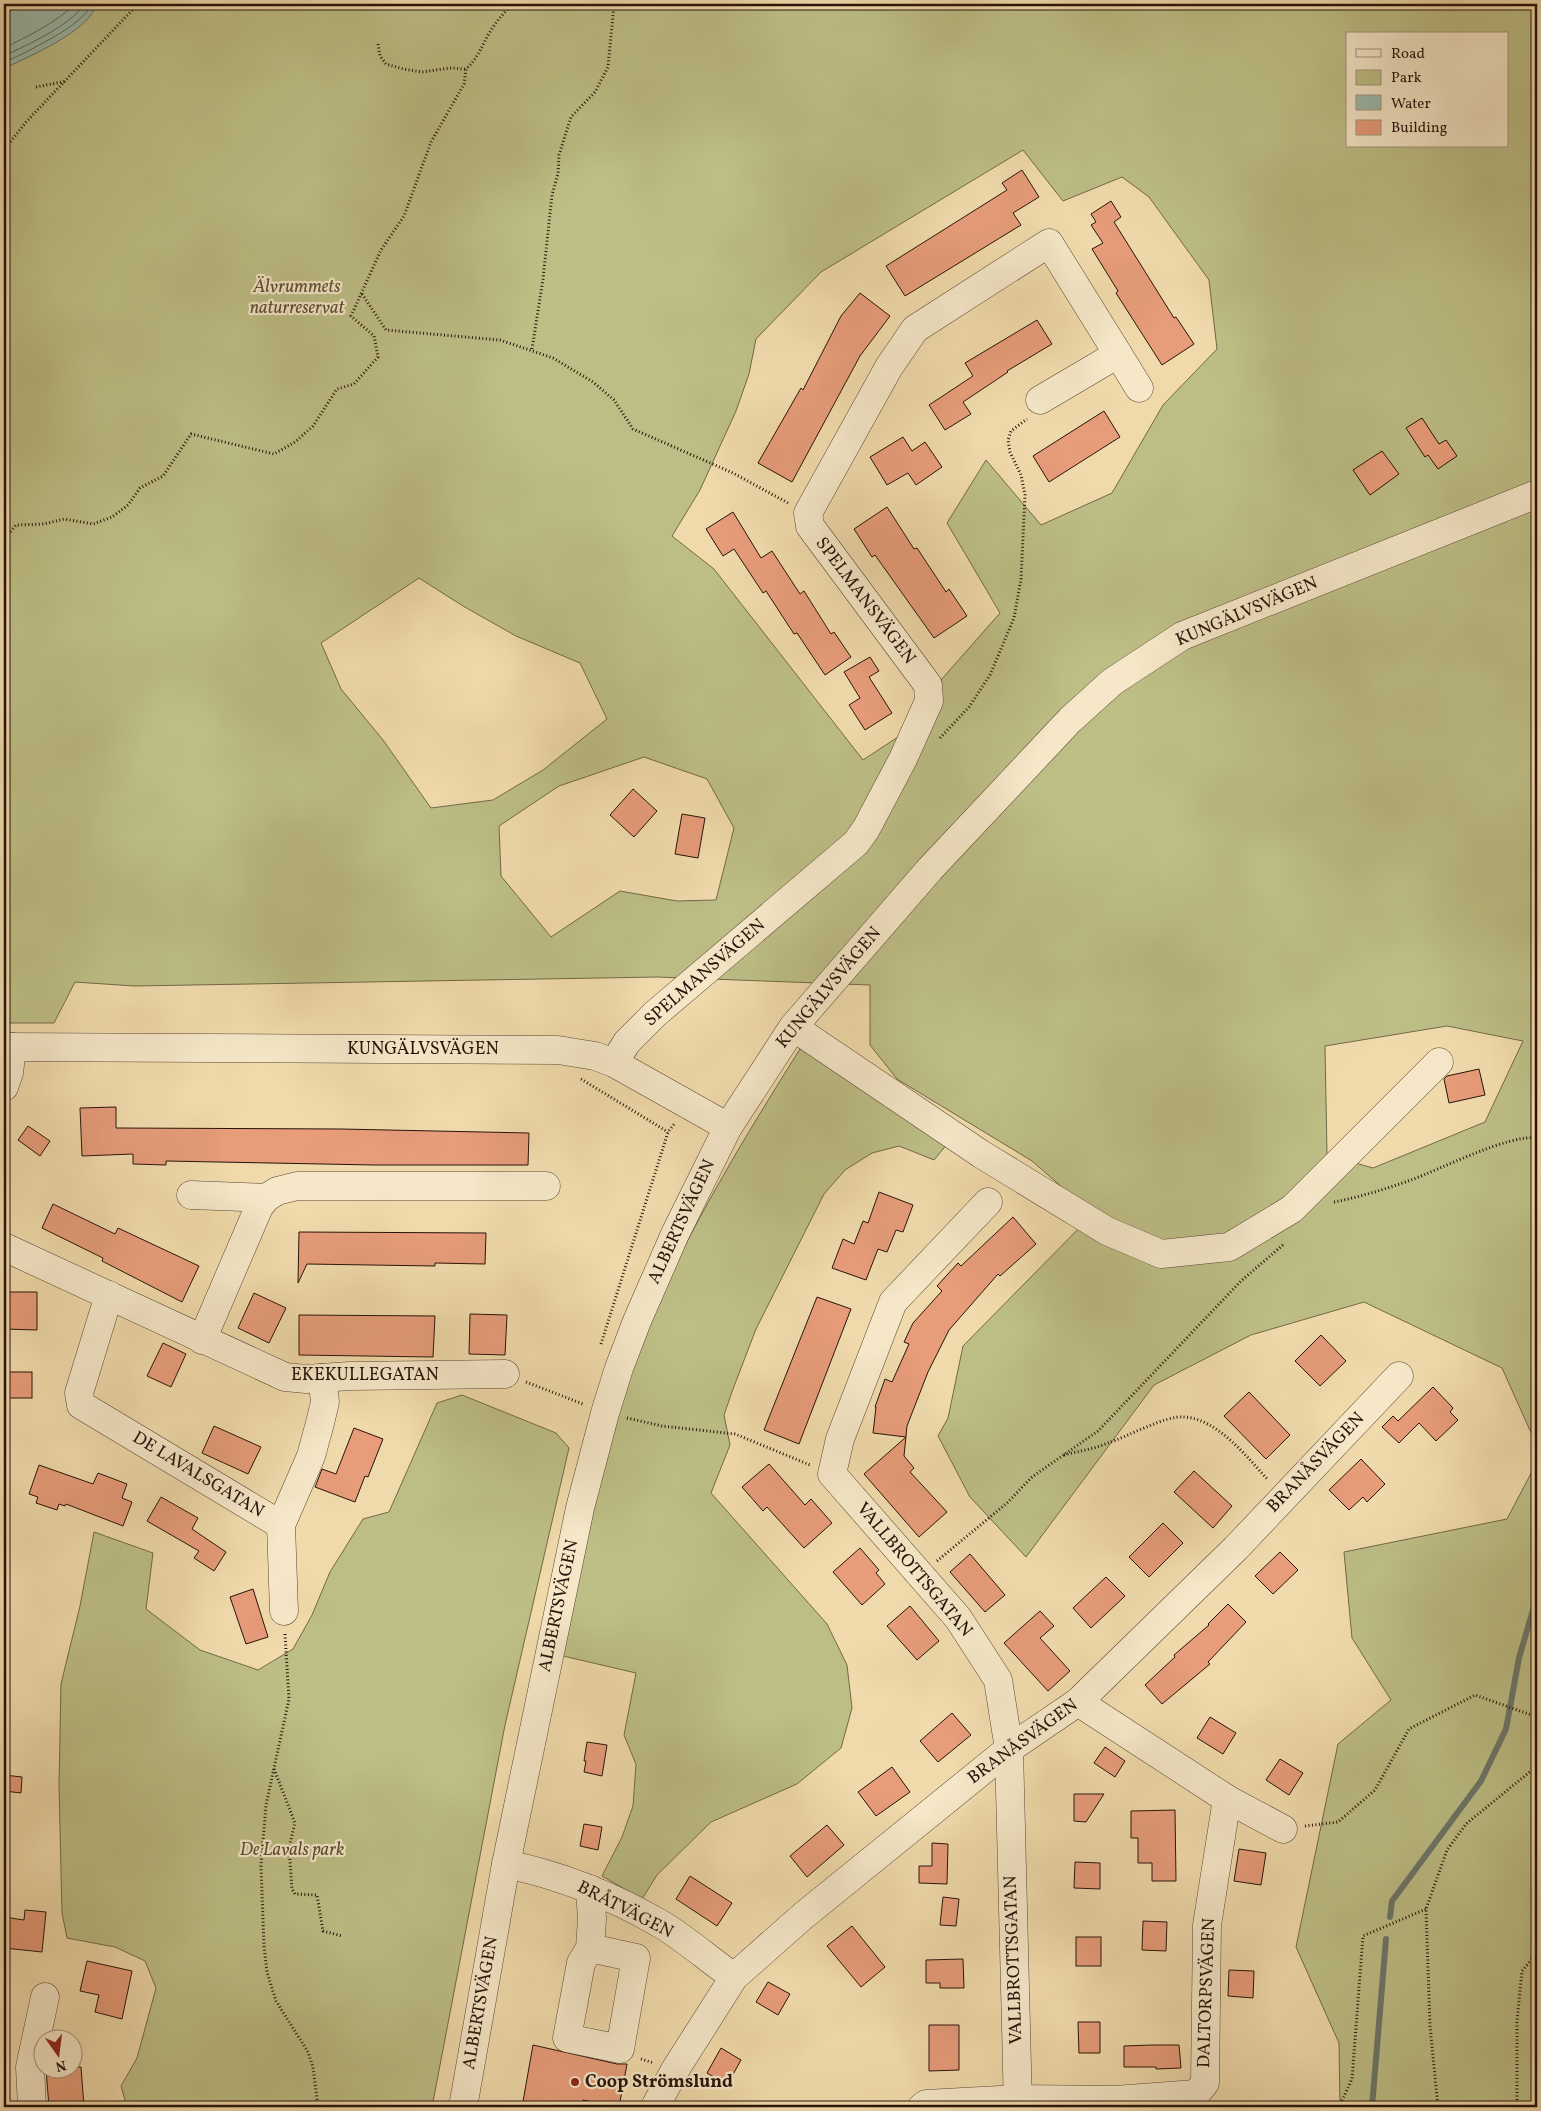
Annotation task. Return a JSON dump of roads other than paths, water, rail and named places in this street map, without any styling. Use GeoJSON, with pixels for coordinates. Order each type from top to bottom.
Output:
{"type":"FeatureCollection","features":[{"type":"Feature","properties":{"kind":"street","name":"SPELMANSVÄGEN"},"geometry":{"type":"LineString","coordinates":[[614,1063],[627,1042],[656,1014],[856,843],[866,829],[903,759],[929,701],[928,685],[810,526],[808,514],[889,367],[915,329],[1049,243],[1118,354]]}},
{"type":"Feature","properties":{"kind":"street"},"geometry":{"type":"LineString","coordinates":[[1040,400],[1118,354],[1139,388]]}},
{"type":"Feature","properties":{"kind":"street","name":"KUNGÄLVSVÄGEN"},"geometry":{"type":"LineString","coordinates":[[8,1047],[558,1050],[595,1056],[614,1063],[728,1126],[793,1027],[930,869],[1070,720],[1112,682],[1182,636],[1537,494]]}},
{"type":"Feature","properties":{"kind":"street"},"geometry":{"type":"LineString","coordinates":[[793,1027],[981,1154],[1107,1231],[1161,1254],[1229,1247],[1292,1210],[1439,1062]]}},
{"type":"Feature","properties":{"kind":"street"},"geometry":{"type":"LineString","coordinates":[[4,1087],[9,1073],[8,1047]]}},
{"type":"Feature","properties":{"kind":"street","name":"ALBERTSVÄGEN"},"geometry":{"type":"LineString","coordinates":[[463,2107],[506,1864],[580,1508],[605,1413],[618,1368],[637,1321],[675,1234],[728,1126]]}},
{"type":"Feature","properties":{"kind":"street"},"geometry":{"type":"LineString","coordinates":[[202,1340],[259,1207],[266,1198],[277,1191],[297,1186],[546,1186]]}},
{"type":"Feature","properties":{"kind":"street"},"geometry":{"type":"LineString","coordinates":[[191,1196],[266,1198]]}},
{"type":"Feature","properties":{"kind":"street","name":"VALLBROTTSGATAN"},"geometry":{"type":"LineString","coordinates":[[988,1202],[893,1302],[840,1439],[832,1474],[958,1618],[998,1680],[1009,1749],[1018,2103]]}},
{"type":"Feature","properties":{"kind":"street","name":"EKEKULLEGATAN"},"geometry":{"type":"LineString","coordinates":[[4,1247],[285,1378],[505,1374]]}},
{"type":"Feature","properties":{"kind":"street","name":"DE LAVALSGATAN"},"geometry":{"type":"LineString","coordinates":[[109,1295],[79,1393],[81,1405],[282,1525],[311,1456],[320,1423],[324,1402],[322,1378]]}},
{"type":"Feature","properties":{"kind":"street","name":"BRANÅSVÄGEN"},"geometry":{"type":"LineString","coordinates":[[655,2107],[675,2070],[734,1977],[803,1916],[1009,1749],[1078,1702],[1236,1548],[1399,1376]]}},
{"type":"Feature","properties":{"kind":"street"},"geometry":{"type":"LineString","coordinates":[[282,1525],[284,1611]]}},
{"type":"Feature","properties":{"kind":"street"},"geometry":{"type":"LineString","coordinates":[[1078,1702],[1227,1799],[1283,1828]]}},
{"type":"Feature","properties":{"kind":"street","name":"DALTORPSVÄGEN"},"geometry":{"type":"LineString","coordinates":[[922,2107],[926,2104],[1119,2104],[1196,2094],[1205,2082],[1207,1925],[1227,1799]]}},
{"type":"Feature","properties":{"kind":"street","name":"BRÅTVÄGEN"},"geometry":{"type":"LineString","coordinates":[[506,1864],[528,1868],[590,1889],[660,1924],[734,1977]]}},
{"type":"Feature","properties":{"kind":"street"},"geometry":{"type":"LineString","coordinates":[[590,1889],[592,1919],[590,1948],[581,1963],[567,2038],[620,2048],[636,1958],[590,1948]]}},
{"type":"Feature","properties":{"kind":"street"},"geometry":{"type":"LineString","coordinates":[[32,2107],[30,2067],[45,1997]]}},
{"type":"Feature","properties":{"kind":"water"},"geometry":{"type":"Polygon","coordinates":[[[4,4],[96,4],[92,14],[72,32],[44,49],[7,67],[4,77],[4,4]]]}},
{"type":"Feature","properties":{"kind":"waterway"},"geometry":{"type":"LineString","coordinates":[[1390,1917],[1392,1901],[1481,1781],[1506,1729],[1519,1658],[1537,1596]]}},
{"type":"Feature","properties":{"kind":"waterway"},"geometry":{"type":"LineString","coordinates":[[1372,2107],[1386,1939]]}},
{"type":"Feature","properties":{"kind":"place","name":"Coop Strömslund"},"geometry":{"type":"Point","coordinates":[575,2082]}},
{"type":"Feature","properties":{"kind":"park label","name":"Älvrummets naturreservat"},"geometry":{"type":"Point","coordinates":[297,297]}},
{"type":"Feature","properties":{"kind":"park label","name":"De Lavals park"},"geometry":{"type":"Point","coordinates":[292,1850]}}]}
